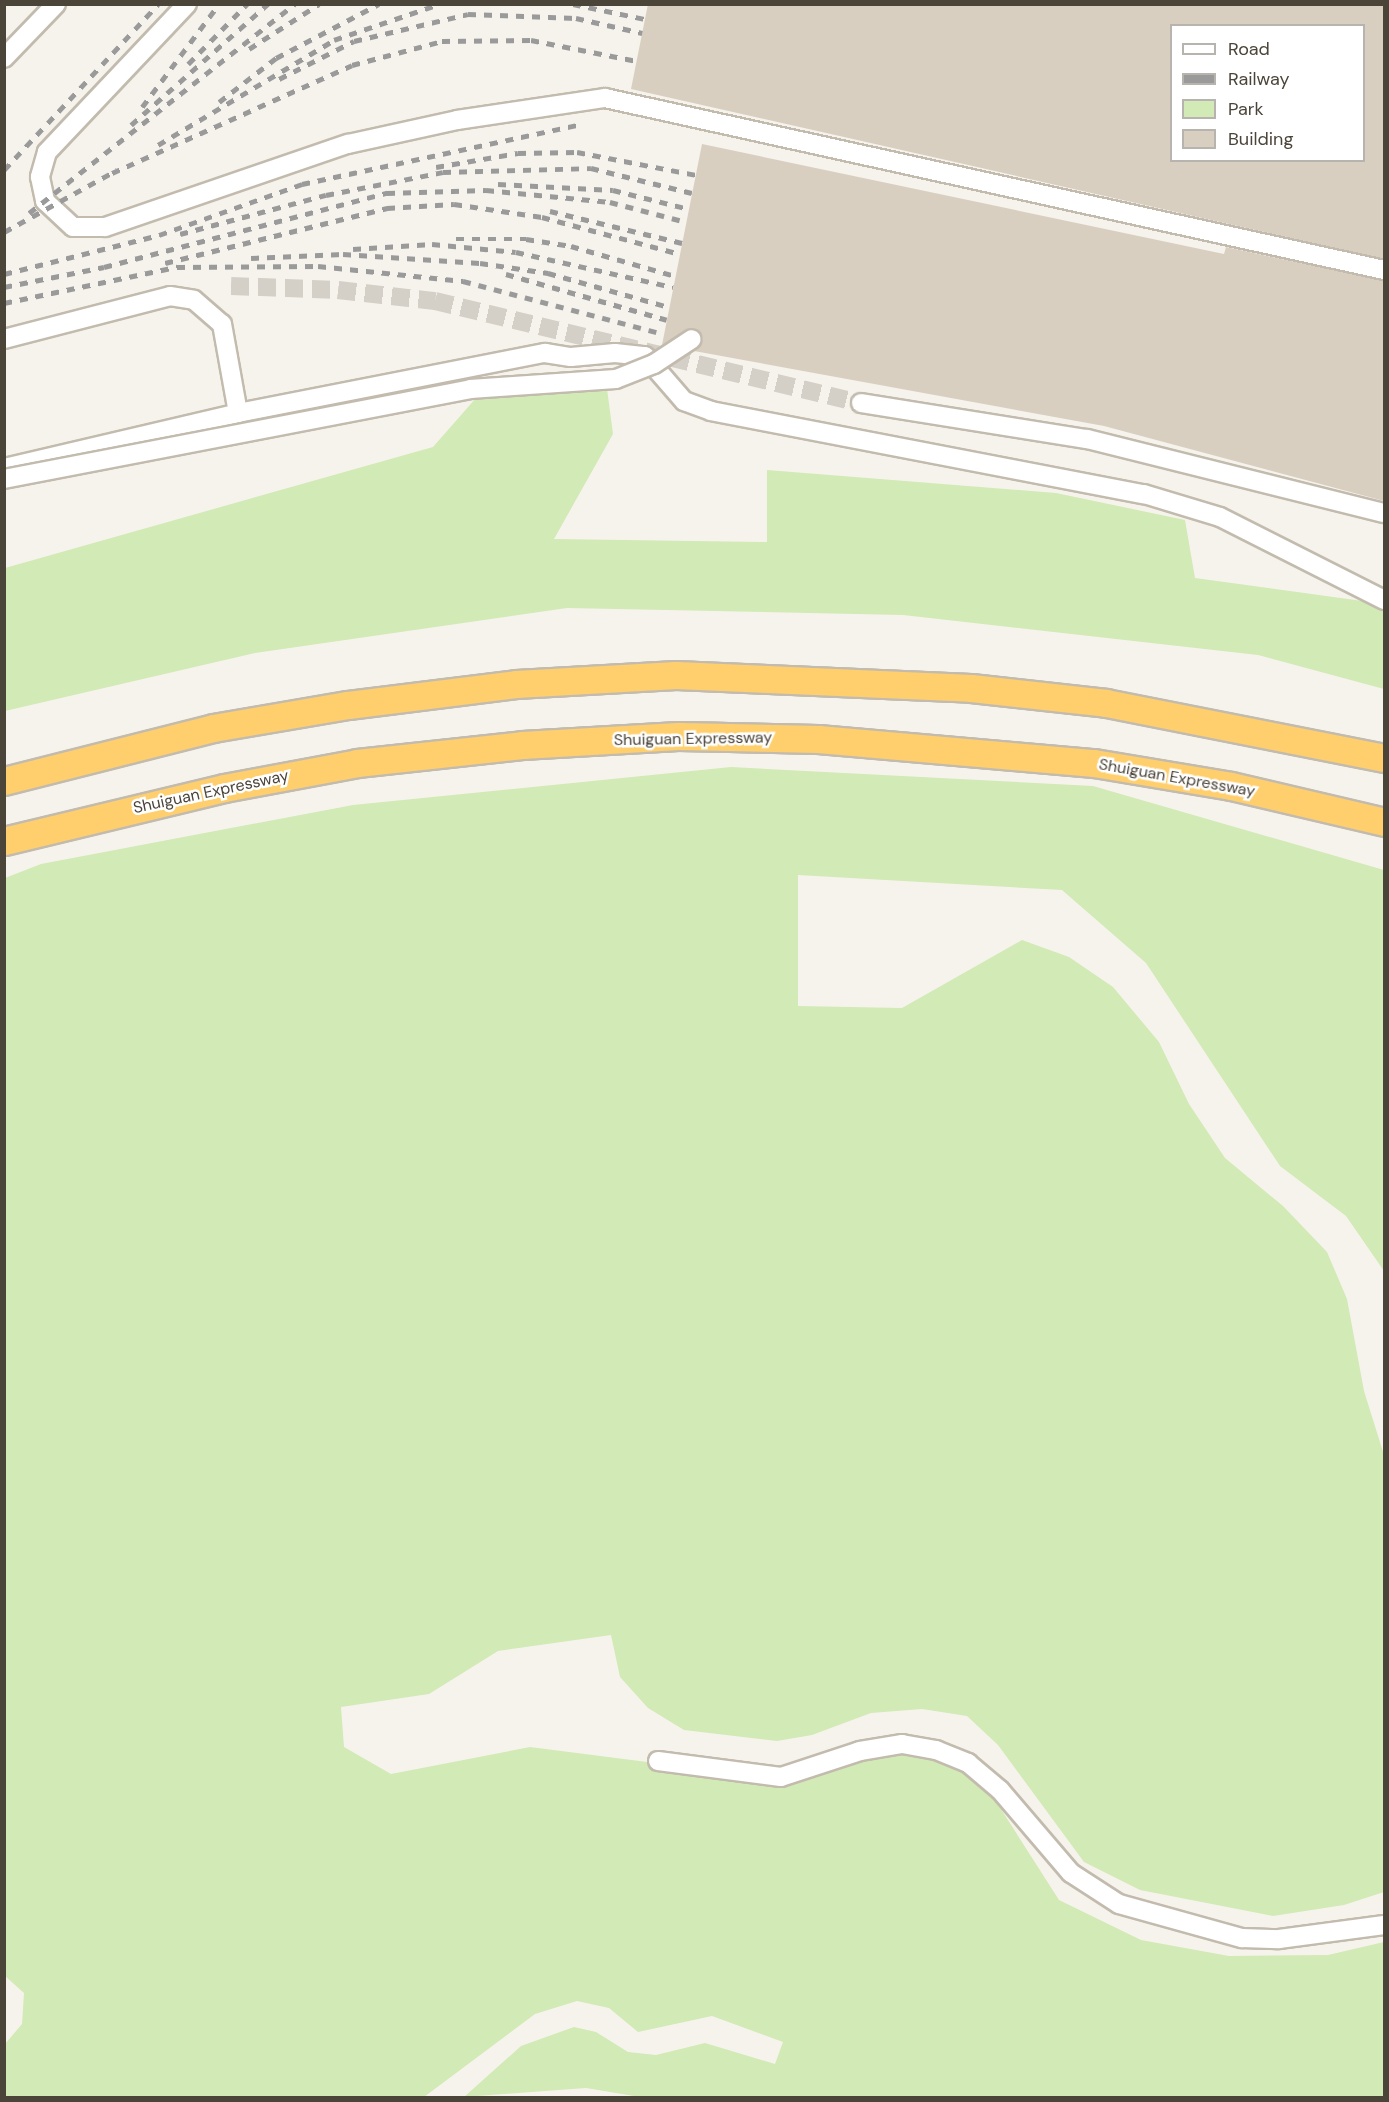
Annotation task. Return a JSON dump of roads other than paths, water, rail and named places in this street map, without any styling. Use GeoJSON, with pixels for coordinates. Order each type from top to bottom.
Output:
{"type":"FeatureCollection","features":[{"type":"Feature","properties":{"kind":"highway"},"geometry":{"type":"LineString","coordinates":[[4,781],[213,728],[348,705],[516,684],[676,675],[936,686],[1106,703],[1384,758]]}},
{"type":"Feature","properties":{"kind":"highway","name":"Shuiguan Expressway"},"geometry":{"type":"LineString","coordinates":[[4,841],[224,788],[357,763],[522,745],[678,736],[818,739],[1094,763],[1231,786],[1384,822]]}},
{"type":"Feature","properties":{"kind":"lane"},"geometry":{"type":"LineString","coordinates":[[7,56],[56,4]]}},
{"type":"Feature","properties":{"kind":"lane"},"geometry":{"type":"LineString","coordinates":[[187,4],[47,152],[41,171],[45,201],[73,227],[105,227],[348,144],[457,120],[605,98],[1384,270]]}},
{"type":"Feature","properties":{"kind":"lane"},"geometry":{"type":"LineString","coordinates":[[4,339],[170,296],[194,300],[222,324],[238,413]]}},
{"type":"Feature","properties":{"kind":"lane"},"geometry":{"type":"LineString","coordinates":[[4,479],[470,388],[616,379],[654,364],[692,339]]}},
{"type":"Feature","properties":{"kind":"lane"},"geometry":{"type":"LineString","coordinates":[[4,468],[238,413],[545,352],[645,356],[684,401],[711,411],[1144,494],[1220,517],[1384,600]]}},
{"type":"Feature","properties":{"kind":"lane"},"geometry":{"type":"LineString","coordinates":[[861,403],[1087,439],[1384,513]]}},
{"type":"Feature","properties":{"kind":"lane"},"geometry":{"type":"LineString","coordinates":[[658,1761],[781,1777],[860,1751],[902,1744],[936,1750],[976,1770],[1071,1873],[1119,1904],[1242,1938],[1279,1939],[1384,1925]]}},
{"type":"Feature","properties":{"kind":"tunnel"},"geometry":{"type":"LineString","coordinates":[[231,286],[338,290],[435,301],[861,403]]}},
{"type":"Feature","properties":{"kind":"railway"},"geometry":{"type":"LineString","coordinates":[[4,170],[158,4]]}},
{"type":"Feature","properties":{"kind":"railway"},"geometry":{"type":"LineString","coordinates":[[142,107],[219,4]]}},
{"type":"Feature","properties":{"kind":"railway"},"geometry":{"type":"LineString","coordinates":[[188,64],[247,4]]}},
{"type":"Feature","properties":{"kind":"railway"},"geometry":{"type":"LineString","coordinates":[[131,125],[268,4]]}},
{"type":"Feature","properties":{"kind":"railway"},"geometry":{"type":"LineString","coordinates":[[29,213],[295,4]]}},
{"type":"Feature","properties":{"kind":"railway"},"geometry":{"type":"LineString","coordinates":[[249,49],[319,4]]}},
{"type":"Feature","properties":{"kind":"railway"},"geometry":{"type":"LineString","coordinates":[[219,102],[276,58],[379,4]]}},
{"type":"Feature","properties":{"kind":"railway"},"geometry":{"type":"LineString","coordinates":[[158,145],[334,40],[439,4]]}},
{"type":"Feature","properties":{"kind":"railway"},"geometry":{"type":"LineString","coordinates":[[573,4],[645,19]]}},
{"type":"Feature","properties":{"kind":"railway"},"geometry":{"type":"LineString","coordinates":[[279,79],[354,41],[468,14],[576,18],[642,33]]}},
{"type":"Feature","properties":{"kind":"railway"},"geometry":{"type":"LineString","coordinates":[[112,173],[352,65],[442,41],[531,40],[637,61]]}},
{"type":"Feature","properties":{"kind":"railway"},"geometry":{"type":"LineString","coordinates":[[4,274],[159,235],[302,184],[578,125]]}},
{"type":"Feature","properties":{"kind":"railway"},"geometry":{"type":"LineString","coordinates":[[436,167],[518,153],[577,152],[696,175]]}},
{"type":"Feature","properties":{"kind":"railway"},"geometry":{"type":"LineString","coordinates":[[180,234],[326,195],[443,172],[591,168],[692,193]]}},
{"type":"Feature","properties":{"kind":"railway"},"geometry":{"type":"LineString","coordinates":[[4,232],[117,170]]}},
{"type":"Feature","properties":{"kind":"railway"},"geometry":{"type":"LineString","coordinates":[[498,184],[613,190],[689,209]]}},
{"type":"Feature","properties":{"kind":"railway"},"geometry":{"type":"LineString","coordinates":[[4,287],[104,267],[387,193],[486,190],[610,202],[686,222]]}},
{"type":"Feature","properties":{"kind":"railway"},"geometry":{"type":"LineString","coordinates":[[165,263],[387,208],[454,204],[542,217],[680,254]]}},
{"type":"Feature","properties":{"kind":"railway"},"geometry":{"type":"LineString","coordinates":[[550,211],[682,243]]}},
{"type":"Feature","properties":{"kind":"railway"},"geometry":{"type":"LineString","coordinates":[[456,239],[526,239],[571,246],[675,276]]}},
{"type":"Feature","properties":{"kind":"railway"},"geometry":{"type":"LineString","coordinates":[[353,249],[432,244],[516,252],[673,287]]}},
{"type":"Feature","properties":{"kind":"railway"},"geometry":{"type":"LineString","coordinates":[[251,258],[343,254],[480,263],[548,273],[669,307]]}},
{"type":"Feature","properties":{"kind":"railway"},"geometry":{"type":"LineString","coordinates":[[4,303],[177,267],[318,266],[463,281],[664,334]]}},
{"type":"Feature","properties":{"kind":"railway"},"geometry":{"type":"LineString","coordinates":[[506,274],[667,320]]}}]}
